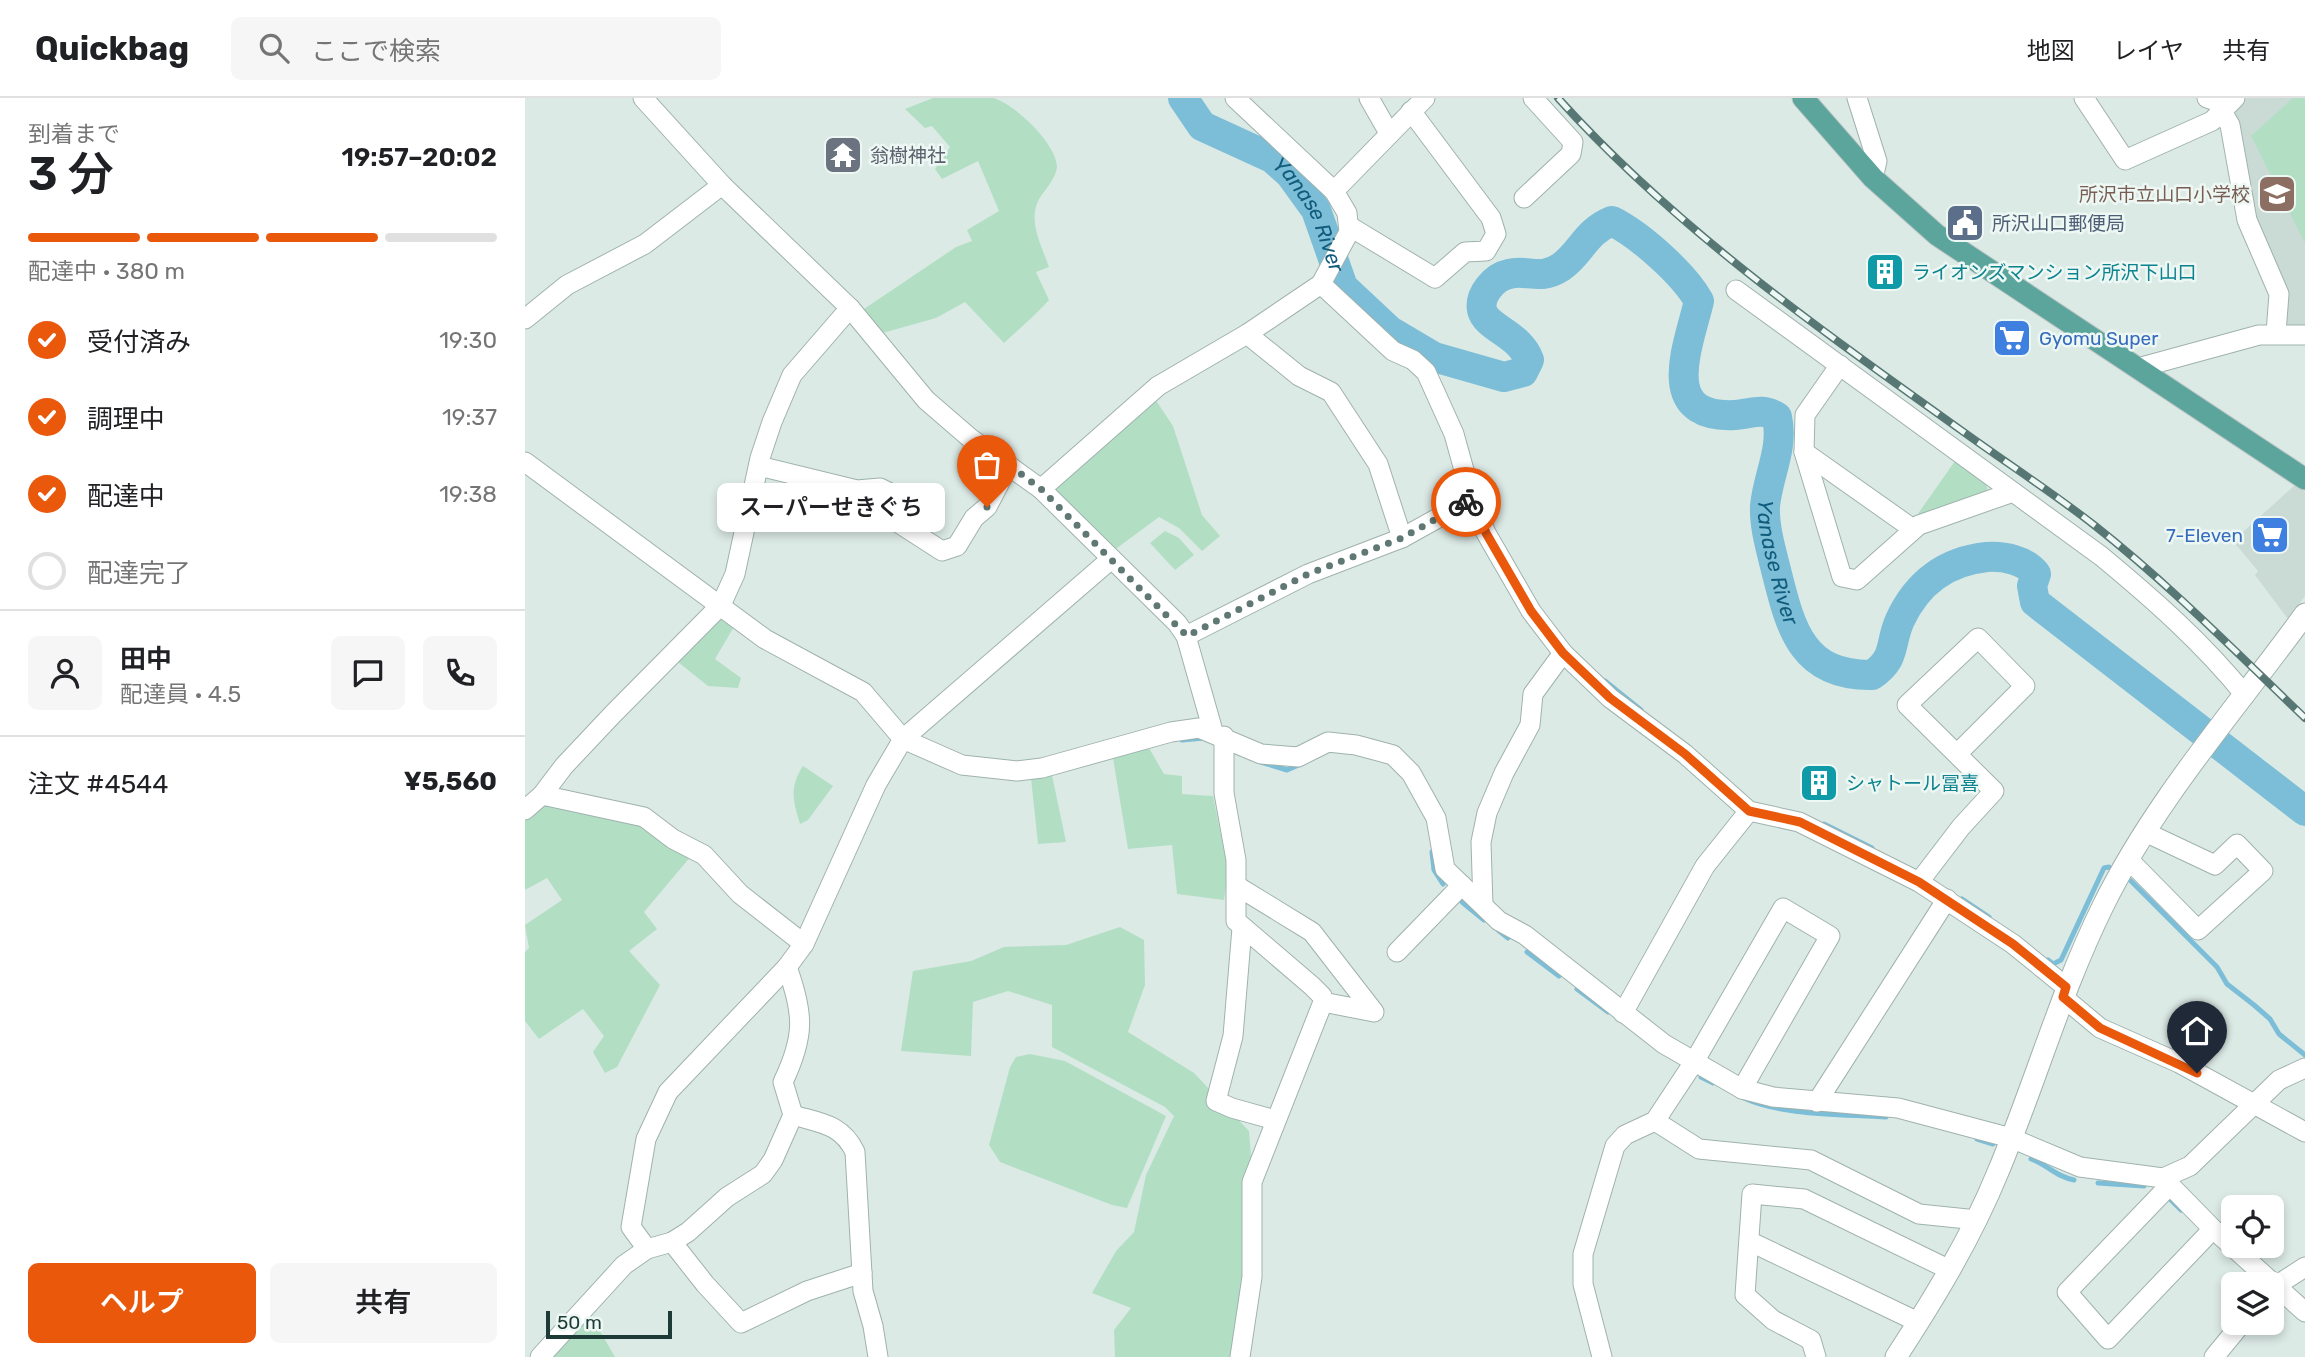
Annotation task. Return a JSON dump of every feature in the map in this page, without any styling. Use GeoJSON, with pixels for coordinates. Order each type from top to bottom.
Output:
{"type":"FeatureCollection","features":[{"type":"Feature","properties":{"kind":"main road"},"geometry":{"type":"LineString","coordinates":[[1803,98],[1873,178],[1937,235],[2305,479]]}},
{"type":"Feature","properties":{"kind":"street"},"geometry":{"type":"LineString","coordinates":[[643,98],[722,185],[851,308],[926,400],[970,438],[1041,489],[1187,636],[1219,734],[1224,793],[1236,860],[1236,921],[1312,986],[1322,996],[1323,1002],[1252,1182],[1252,1277],[1240,1357]]}},
{"type":"Feature","properties":{"kind":"street"},"geometry":{"type":"LineString","coordinates":[[1041,489],[1158,386],[1247,334],[1324,280],[1348,234],[1343,202],[1334,191],[1235,98]]}},
{"type":"Feature","properties":{"kind":"street"},"geometry":{"type":"LineString","coordinates":[[1369,98],[1389,133]]}},
{"type":"Feature","properties":{"kind":"street"},"geometry":{"type":"LineString","coordinates":[[1524,198],[1571,154],[1573,142],[1533,98]]}},
{"type":"Feature","properties":{"kind":"street"},"geometry":{"type":"LineString","coordinates":[[1857,98],[1877,162],[1873,178]]}},
{"type":"Feature","properties":{"kind":"street"},"geometry":{"type":"LineString","coordinates":[[2084,98],[2125,160],[2212,121],[2221,102]]}},
{"type":"Feature","properties":{"kind":"street"},"geometry":{"type":"LineString","coordinates":[[2221,102],[2230,125],[2247,220],[2279,294],[2276,333]]}},
{"type":"Feature","properties":{"kind":"street"},"geometry":{"type":"LineString","coordinates":[[1334,191],[1418,105],[1491,218],[1496,234],[1486,251],[1465,252],[1435,278],[1348,234]]}},
{"type":"Feature","properties":{"kind":"street"},"geometry":{"type":"LineString","coordinates":[[525,320],[567,285],[645,244],[722,185]]}},
{"type":"Feature","properties":{"kind":"street"},"geometry":{"type":"LineString","coordinates":[[1324,280],[1393,351],[1413,360],[1426,372],[1454,434],[1472,499],[1486,533],[1531,611],[1563,653],[1610,698],[1685,754],[1749,811],[1800,822],[1919,882],[2013,944],[2100,1028],[2179,1063],[2305,1132]]}},
{"type":"Feature","properties":{"kind":"street"},"geometry":{"type":"LineString","coordinates":[[1736,290],[2013,492],[2154,600],[2220,663],[2245,695]]}},
{"type":"Feature","properties":{"kind":"street"},"geometry":{"type":"LineString","coordinates":[[525,810],[542,795],[564,766],[613,714],[721,605],[735,574],[759,466],[772,422],[792,375],[851,308]]}},
{"type":"Feature","properties":{"kind":"street"},"geometry":{"type":"LineString","coordinates":[[1247,334],[1299,376],[1331,392],[1378,464],[1402,538]]}},
{"type":"Feature","properties":{"kind":"street"},"geometry":{"type":"LineString","coordinates":[[2138,368],[2259,334],[2305,335]]}},
{"type":"Feature","properties":{"kind":"street"},"geometry":{"type":"LineString","coordinates":[[1840,365],[1805,415],[1804,452],[1842,578],[1857,580],[1919,524],[2013,492]]}},
{"type":"Feature","properties":{"kind":"street"},"geometry":{"type":"LineString","coordinates":[[1804,452],[1913,530]]}},
{"type":"Feature","properties":{"kind":"street"},"geometry":{"type":"LineString","coordinates":[[525,461],[558,483],[691,587],[721,605],[765,639],[863,692],[903,739],[962,765],[1017,771],[1070,761],[1171,732],[1199,728],[1219,734],[1261,754],[1299,757],[1328,742],[1356,745],[1393,755],[1411,773],[1436,818],[1445,869],[1483,905],[1623,1013],[1694,1062],[1742,1089],[1773,1097],[1898,1108],[2011,1138],[2080,1167],[2166,1181],[2257,1272]]}},
{"type":"Feature","properties":{"kind":"street"},"geometry":{"type":"LineString","coordinates":[[759,466],[833,481],[857,490],[880,488],[890,493],[897,522],[942,551],[957,546],[974,518],[987,507],[1009,465]]}},
{"type":"Feature","properties":{"kind":"street"},"geometry":{"type":"LineString","coordinates":[[1187,636],[1296,579],[1402,538],[1472,499]]}},
{"type":"Feature","properties":{"kind":"street"},"geometry":{"type":"LineString","coordinates":[[647,1249],[631,1227],[652,1123],[668,1092],[787,967],[804,944],[876,785],[903,739],[1110,560]]}},
{"type":"Feature","properties":{"kind":"street"},"geometry":{"type":"LineString","coordinates":[[1896,1357],[1950,1270],[1977,1220],[2011,1138],[2065,992],[2103,906],[2128,859],[2305,614]]}},
{"type":"Feature","properties":{"kind":"street"},"geometry":{"type":"LineString","coordinates":[[1919,882],[1961,827],[1994,791],[1907,705],[1978,638],[2025,687],[1957,754]]}},
{"type":"Feature","properties":{"kind":"street"},"geometry":{"type":"LineString","coordinates":[[1483,905],[1481,842],[1487,813],[1504,773],[1530,725],[1533,694],[1563,653]]}},
{"type":"Feature","properties":{"kind":"street"},"geometry":{"type":"LineString","coordinates":[[542,795],[644,817],[673,839],[704,855],[740,894],[804,944]]}},
{"type":"Feature","properties":{"kind":"street"},"geometry":{"type":"LineString","coordinates":[[1623,1013],[1705,866],[1749,811]]}},
{"type":"Feature","properties":{"kind":"street"},"geometry":{"type":"LineString","coordinates":[[2128,859],[2198,930],[2263,871],[2237,844],[2215,865],[2145,832]]}},
{"type":"Feature","properties":{"kind":"street"},"geometry":{"type":"LineString","coordinates":[[1397,952],[1462,885]]}},
{"type":"Feature","properties":{"kind":"street"},"geometry":{"type":"LineString","coordinates":[[1237,886],[1312,932],[1374,1012],[1323,1002]]}},
{"type":"Feature","properties":{"kind":"street"},"geometry":{"type":"LineString","coordinates":[[1817,1102],[1947,899]]}},
{"type":"Feature","properties":{"kind":"street"},"geometry":{"type":"LineString","coordinates":[[1602,1357],[1583,1284],[1583,1254],[1615,1146],[1625,1135],[1655,1121],[1694,1062],[1783,908],[1830,936],[1742,1089]]}},
{"type":"Feature","properties":{"kind":"street"},"geometry":{"type":"LineString","coordinates":[[1242,928],[1233,1036],[1216,1101],[1275,1121]]}},
{"type":"Feature","properties":{"kind":"street"},"geometry":{"type":"LineString","coordinates":[[540,1357],[624,1265],[647,1249],[672,1242],[727,1197],[763,1174],[773,1160],[793,1115],[783,1082],[799,1046],[801,1018],[787,967]]}},
{"type":"Feature","properties":{"kind":"street"},"geometry":{"type":"LineString","coordinates":[[2213,1229],[2108,1339],[2067,1292],[2166,1181],[2190,1166],[2279,1080],[2305,1068]]}},
{"type":"Feature","properties":{"kind":"street"},"geometry":{"type":"LineString","coordinates":[[793,1115],[834,1125],[850,1141],[855,1152],[863,1291],[873,1326],[877,1357]]}},
{"type":"Feature","properties":{"kind":"street"},"geometry":{"type":"LineString","coordinates":[[1655,1121],[1699,1149],[1811,1160],[1919,1214],[1977,1220]]}},
{"type":"Feature","properties":{"kind":"street"},"geometry":{"type":"LineString","coordinates":[[1816,1357],[1811,1339],[1773,1320],[1745,1295],[1751,1242],[1752,1194],[1804,1199],[1950,1270]]}},
{"type":"Feature","properties":{"kind":"street"},"geometry":{"type":"LineString","coordinates":[[672,1242],[705,1284],[741,1323],[807,1291],[862,1273]]}},
{"type":"Feature","properties":{"kind":"street"},"geometry":{"type":"LineString","coordinates":[[1751,1242],[1918,1322]]}},
{"type":"Feature","properties":{"kind":"street"},"geometry":{"type":"LineString","coordinates":[[2284,1280],[2305,1267]]}},
{"type":"Feature","properties":{"kind":"street"},"geometry":{"type":"LineString","coordinates":[[2284,1296],[2305,1312]]}},
{"type":"Feature","properties":{"kind":"street"},"geometry":{"type":"LineString","coordinates":[[2214,1357],[2232,1335]]}},
{"type":"Feature","properties":{"kind":"shaded area","name":"所沢市立山口小学校"},"geometry":{"type":"Polygon","coordinates":[[[2246,98],[2305,98],[2305,327],[2283,326],[2241,170],[2235,108],[2246,98]]]}},
{"type":"Feature","properties":{"kind":"shaded area"},"geometry":{"type":"Polygon","coordinates":[[[2295,485],[2305,492],[2305,596],[2288,619],[2255,575],[2258,571],[2233,541],[2295,485]]]}},
{"type":"Feature","properties":{"kind":"green space"},"geometry":{"type":"Polygon","coordinates":[[[933,98],[993,98],[1002,101],[1033,126],[1050,147],[1055,158],[1055,175],[1041,196],[1035,213],[1036,231],[1049,267],[1036,272],[1049,300],[1004,343],[965,302],[936,318],[879,334],[861,311],[956,247],[972,241],[967,230],[999,211],[978,161],[942,179],[935,169],[950,147],[932,126],[925,128],[905,109],[933,98]]]}},
{"type":"Feature","properties":{"kind":"green space"},"geometry":{"type":"Polygon","coordinates":[[[2293,98],[2305,98],[2305,243],[2251,136],[2293,98]]]}},
{"type":"Feature","properties":{"kind":"green space"},"geometry":{"type":"Polygon","coordinates":[[[1153,396],[1173,426],[1202,515],[1220,536],[1202,551],[1179,528],[1159,517],[1113,551],[1057,494],[1056,485],[1153,396]]]}},
{"type":"Feature","properties":{"kind":"green space"},"geometry":{"type":"Polygon","coordinates":[[[1955,461],[1986,483],[1988,492],[1915,518],[1955,461]]]}},
{"type":"Feature","properties":{"kind":"green space"},"geometry":{"type":"Polygon","coordinates":[[[1165,531],[1179,538],[1194,555],[1175,570],[1150,543],[1165,531]]]}},
{"type":"Feature","properties":{"kind":"green space"},"geometry":{"type":"Polygon","coordinates":[[[719,617],[735,625],[715,659],[741,678],[738,688],[708,686],[678,662],[719,617]]]}},
{"type":"Feature","properties":{"kind":"green space"},"geometry":{"type":"Polygon","coordinates":[[[1149,748],[1164,774],[1182,776],[1182,794],[1213,796],[1228,870],[1224,900],[1177,894],[1172,845],[1128,849],[1113,758],[1149,748]]]}},
{"type":"Feature","properties":{"kind":"green space"},"geometry":{"type":"Polygon","coordinates":[[[803,766],[833,786],[808,820],[800,824],[794,788],[803,766]]]}},
{"type":"Feature","properties":{"kind":"green space"},"geometry":{"type":"Polygon","coordinates":[[[1052,775],[1066,842],[1038,844],[1031,778],[1052,775]]]}},
{"type":"Feature","properties":{"kind":"green space"},"geometry":{"type":"Polygon","coordinates":[[[543,798],[636,814],[692,855],[644,912],[657,929],[629,951],[660,985],[617,1067],[605,1073],[593,1052],[604,1036],[583,1009],[539,1039],[525,1021],[525,952],[529,948],[525,925],[562,900],[547,878],[525,890],[525,813],[543,798]]]}},
{"type":"Feature","properties":{"kind":"green space"},"geometry":{"type":"Polygon","coordinates":[[[1120,927],[1144,940],[1145,985],[1128,1032],[1194,1073],[1249,1131],[1261,1283],[1236,1357],[1115,1357],[1114,1330],[1131,1308],[1092,1293],[1116,1251],[1134,1232],[1146,1175],[1174,1116],[1165,1107],[1052,1047],[1052,1005],[1008,991],[973,1002],[971,1056],[901,1051],[913,971],[971,961],[1004,947],[1066,945],[1120,927]]]}},
{"type":"Feature","properties":{"kind":"green space"},"geometry":{"type":"Polygon","coordinates":[[[1030,1054],[1065,1061],[1166,1116],[1127,1208],[1112,1205],[1000,1162],[989,1145],[1010,1067],[1016,1057],[1030,1054]]]}},
{"type":"Feature","properties":{"kind":"green space"},"geometry":{"type":"Polygon","coordinates":[[[589,1312],[615,1357],[550,1357],[589,1312]]]}},
{"type":"Feature","properties":{"kind":"waterway","name":"Yanase River"},"geometry":{"type":"LineString","coordinates":[[1183,98],[1202,126],[1272,158],[1290,174],[1316,210],[1343,287],[1390,331],[1434,357],[1504,377],[1523,372],[1529,360],[1525,351],[1485,316],[1482,310],[1485,293],[1503,276],[1516,273],[1547,273],[1561,267],[1590,236],[1612,221],[1660,256],[1683,279],[1699,301],[1685,358],[1686,393],[1695,405],[1711,413],[1735,415],[1761,412],[1777,417],[1779,440],[1765,506],[1767,532],[1788,614],[1795,631],[1815,658],[1830,668],[1872,675],[1889,656],[1907,607],[1924,585],[1935,576],[1972,559],[1994,557],[2014,560],[2026,565],[2036,574],[2032,586],[2035,602],[2305,811]]}},
{"type":"Feature","properties":{"kind":"waterway"},"geometry":{"type":"LineString","coordinates":[[1605,681],[1641,710]]}},
{"type":"Feature","properties":{"kind":"waterway"},"geometry":{"type":"LineString","coordinates":[[1182,740],[1204,738]]}},
{"type":"Feature","properties":{"kind":"waterway"},"geometry":{"type":"LineString","coordinates":[[1261,762],[1287,770],[1301,764]]}},
{"type":"Feature","properties":{"kind":"waterway"},"geometry":{"type":"LineString","coordinates":[[1824,824],[1872,848]]}},
{"type":"Feature","properties":{"kind":"waterway"},"geometry":{"type":"LineString","coordinates":[[1432,852],[1434,870],[1443,884]]}},
{"type":"Feature","properties":{"kind":"waterway"},"geometry":{"type":"LineString","coordinates":[[2048,960],[2053,964],[2061,960],[2104,868],[2109,867]]}},
{"type":"Feature","properties":{"kind":"waterway"},"geometry":{"type":"LineString","coordinates":[[2131,881],[2217,967],[2227,984],[2270,1019],[2279,1034],[2305,1055]]}},
{"type":"Feature","properties":{"kind":"waterway"},"geometry":{"type":"LineString","coordinates":[[1962,899],[1989,917]]}},
{"type":"Feature","properties":{"kind":"waterway"},"geometry":{"type":"LineString","coordinates":[[1462,902],[1484,920]]}},
{"type":"Feature","properties":{"kind":"waterway"},"geometry":{"type":"LineString","coordinates":[[1498,930],[1508,938]]}},
{"type":"Feature","properties":{"kind":"waterway"},"geometry":{"type":"LineString","coordinates":[[1527,952],[1559,976]]}},
{"type":"Feature","properties":{"kind":"waterway"},"geometry":{"type":"LineString","coordinates":[[1577,989],[1608,1012]]}},
{"type":"Feature","properties":{"kind":"waterway"},"geometry":{"type":"LineString","coordinates":[[1701,1077],[1713,1083]]}},
{"type":"Feature","properties":{"kind":"waterway"},"geometry":{"type":"LineString","coordinates":[[1744,1098],[1795,1111],[1886,1117]]}},
{"type":"Feature","properties":{"kind":"waterway"},"geometry":{"type":"LineString","coordinates":[[1977,1139],[1993,1144]]}},
{"type":"Feature","properties":{"kind":"waterway"},"geometry":{"type":"LineString","coordinates":[[2031,1159],[2074,1180]]}},
{"type":"Feature","properties":{"kind":"waterway"},"geometry":{"type":"LineString","coordinates":[[2098,1183],[2144,1186]]}},
{"type":"Feature","properties":{"kind":"waterway"},"geometry":{"type":"LineString","coordinates":[[2168,1197],[2181,1210]]}},
{"type":"Feature","properties":{"kind":"railway"},"geometry":{"type":"LineString","coordinates":[[1558,98],[1652,192],[1701,235],[1804,317],[2094,525],[2202,619],[2305,718]]}},
{"type":"Feature","properties":{"kind":"way so far"},"geometry":{"type":"LineString","coordinates":[[987,507],[1009,465],[1041,489],[1187,636],[1308,574],[1402,538],[1466,502]]}},
{"type":"Feature","properties":{"kind":"place","name":"翁樹神社"},"geometry":{"type":"Point","coordinates":[843,155]}},
{"type":"Feature","properties":{"kind":"place","name":"所沢市立山口小学校"},"geometry":{"type":"Point","coordinates":[2277,194]}},
{"type":"Feature","properties":{"kind":"place","name":"所沢山口郵便局"},"geometry":{"type":"Point","coordinates":[1965,223]}},
{"type":"Feature","properties":{"kind":"place","name":"ライオンズマンション所沢下山口"},"geometry":{"type":"Point","coordinates":[1885,272]}},
{"type":"Feature","properties":{"kind":"place","name":"Gyomu Super"},"geometry":{"type":"Point","coordinates":[2012,338]}},
{"type":"Feature","properties":{"kind":"place","name":"スーパーせきぐち"},"geometry":{"type":"Point","coordinates":[987,507]}},
{"type":"Feature","properties":{"kind":"place","name":"7-Eleven"},"geometry":{"type":"Point","coordinates":[2270,535]}},
{"type":"Feature","properties":{"kind":"place","name":"シャトール冨喜"},"geometry":{"type":"Point","coordinates":[1819,783]}},
{"type":"Feature","properties":{"kind":"route"},"geometry":{"type":"LineString","coordinates":[[1466,502],[1472,499],[1486,533],[1531,611],[1563,653],[1610,698],[1685,754],[1749,811],[1800,822],[1919,882],[1979,920],[2035,961],[2066,987],[2063,997],[2100,1028],[2197,1073]]}}]}
